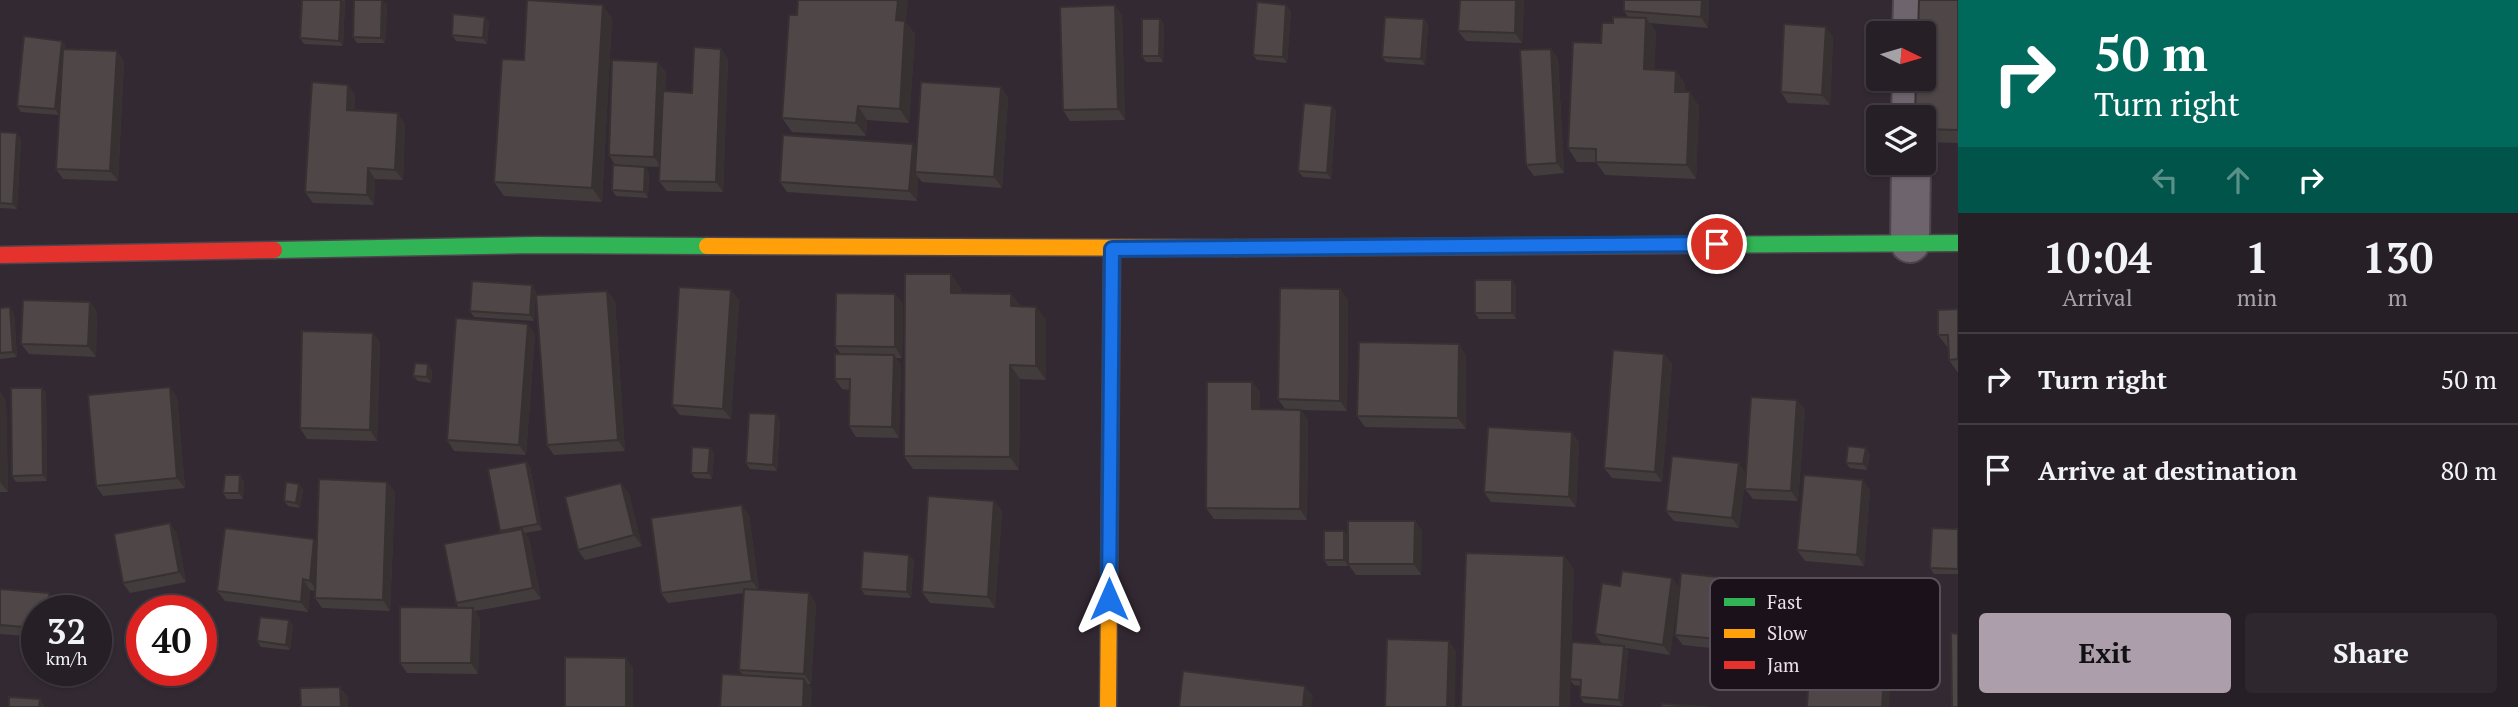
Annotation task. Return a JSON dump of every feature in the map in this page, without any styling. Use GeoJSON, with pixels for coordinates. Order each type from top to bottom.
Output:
{"type":"FeatureCollection","features":[{"type":"Feature","properties":{"kind":"street"},"geometry":{"type":"LineString","coordinates":[[1912,21],[1913,0]]}},
{"type":"Feature","properties":{"kind":"street"},"geometry":{"type":"LineString","coordinates":[[1910,243],[1911,175]]}},
{"type":"Feature","properties":{"kind":"street"},"geometry":{"type":"LineString","coordinates":[[0,255],[534,245],[1112,249],[1958,243]]}},
{"type":"Feature","properties":{"kind":"street"},"geometry":{"type":"LineString","coordinates":[[1108,707],[1112,249]]}},
{"type":"Feature","properties":{"kind":"building"},"geometry":{"type":"Polygon","coordinates":[[[302,0],[341,0],[339,41],[300,38],[302,0]]]}},
{"type":"Feature","properties":{"kind":"building"},"geometry":{"type":"Polygon","coordinates":[[[354,0],[382,0],[381,38],[353,37],[354,0]]]}},
{"type":"Feature","properties":{"kind":"building"},"geometry":{"type":"Polygon","coordinates":[[[527,0],[603,5],[592,188],[494,182],[502,59],[524,60],[527,0]]]}},
{"type":"Feature","properties":{"kind":"building"},"geometry":{"type":"Polygon","coordinates":[[[798,0],[898,0],[896,20],[905,21],[900,109],[858,106],[856,123],[782,118],[789,15],[797,15],[798,0]]]}},
{"type":"Feature","properties":{"kind":"building"},"geometry":{"type":"Polygon","coordinates":[[[1460,0],[1516,0],[1515,33],[1458,31],[1460,0]]]}},
{"type":"Feature","properties":{"kind":"building"},"geometry":{"type":"Polygon","coordinates":[[[1624,0],[1702,0],[1701,17],[1624,11],[1624,0]]]}},
{"type":"Feature","properties":{"kind":"building"},"geometry":{"type":"Polygon","coordinates":[[[1919,0],[1958,0],[1958,130],[1936,129],[1936,105],[1915,105],[1916,91],[1936,91],[1936,21],[1918,21],[1919,0]]]}},
{"type":"Feature","properties":{"kind":"building"},"geometry":{"type":"Polygon","coordinates":[[[1257,2],[1286,5],[1283,57],[1253,55],[1257,2]]]}},
{"type":"Feature","properties":{"kind":"building"},"geometry":{"type":"Polygon","coordinates":[[[1115,5],[1118,109],[1063,110],[1060,7],[1115,5]]]}},
{"type":"Feature","properties":{"kind":"building"},"geometry":{"type":"Polygon","coordinates":[[[453,14],[485,17],[483,38],[452,35],[453,14]]]}},
{"type":"Feature","properties":{"kind":"building"},"geometry":{"type":"Polygon","coordinates":[[[1385,17],[1424,19],[1421,59],[1382,57],[1385,17]]]}},
{"type":"Feature","properties":{"kind":"building"},"geometry":{"type":"Polygon","coordinates":[[[1613,17],[1646,18],[1644,69],[1676,71],[1675,92],[1690,92],[1687,165],[1596,162],[1596,149],[1568,148],[1573,42],[1601,43],[1602,23],[1613,23],[1613,17]]]}},
{"type":"Feature","properties":{"kind":"building"},"geometry":{"type":"Polygon","coordinates":[[[1142,19],[1160,19],[1159,56],[1142,56],[1142,19]]]}},
{"type":"Feature","properties":{"kind":"building"},"geometry":{"type":"Polygon","coordinates":[[[1784,24],[1826,27],[1822,95],[1781,92],[1784,24]]]}},
{"type":"Feature","properties":{"kind":"building"},"geometry":{"type":"Polygon","coordinates":[[[24,36],[62,41],[55,109],[17,106],[24,36]]]}},
{"type":"Feature","properties":{"kind":"building"},"geometry":{"type":"Polygon","coordinates":[[[694,47],[721,49],[716,182],[659,181],[663,91],[692,93],[694,47]]]}},
{"type":"Feature","properties":{"kind":"building"},"geometry":{"type":"Polygon","coordinates":[[[63,49],[117,51],[110,171],[56,169],[63,49]]]}},
{"type":"Feature","properties":{"kind":"building"},"geometry":{"type":"Polygon","coordinates":[[[1551,49],[1557,163],[1526,165],[1520,50],[1551,49]]]}},
{"type":"Feature","properties":{"kind":"building"},"geometry":{"type":"Polygon","coordinates":[[[612,60],[658,62],[654,157],[609,155],[612,60]]]}},
{"type":"Feature","properties":{"kind":"building"},"geometry":{"type":"Polygon","coordinates":[[[312,82],[348,85],[347,110],[398,113],[395,170],[368,168],[367,195],[305,192],[312,82]]]}},
{"type":"Feature","properties":{"kind":"building"},"geometry":{"type":"Polygon","coordinates":[[[921,82],[1001,87],[994,177],[915,172],[921,82]]]}},
{"type":"Feature","properties":{"kind":"building"},"geometry":{"type":"Polygon","coordinates":[[[1304,103],[1332,106],[1327,173],[1298,171],[1304,103]]]}},
{"type":"Feature","properties":{"kind":"building"},"geometry":{"type":"Polygon","coordinates":[[[0,132],[17,133],[13,204],[0,203],[0,132]]]}},
{"type":"Feature","properties":{"kind":"building"},"geometry":{"type":"Polygon","coordinates":[[[783,135],[913,144],[909,191],[780,182],[783,135]]]}},
{"type":"Feature","properties":{"kind":"building"},"geometry":{"type":"Polygon","coordinates":[[[613,165],[645,167],[644,192],[612,190],[613,165]]]}},
{"type":"Feature","properties":{"kind":"building"},"geometry":{"type":"Polygon","coordinates":[[[905,274],[951,274],[951,293],[1011,294],[1011,306],[1036,307],[1036,366],[1010,365],[1010,457],[904,456],[905,274]]]}},
{"type":"Feature","properties":{"kind":"building"},"geometry":{"type":"Polygon","coordinates":[[[1475,280],[1512,280],[1512,313],[1475,313],[1475,280]]]}},
{"type":"Feature","properties":{"kind":"building"},"geometry":{"type":"Polygon","coordinates":[[[472,281],[532,285],[530,315],[470,311],[472,281]]]}},
{"type":"Feature","properties":{"kind":"building"},"geometry":{"type":"Polygon","coordinates":[[[679,287],[731,290],[723,409],[672,405],[679,287]]]}},
{"type":"Feature","properties":{"kind":"building"},"geometry":{"type":"Polygon","coordinates":[[[1280,288],[1340,289],[1340,401],[1278,399],[1280,288]]]}},
{"type":"Feature","properties":{"kind":"building"},"geometry":{"type":"Polygon","coordinates":[[[607,291],[618,440],[547,445],[536,295],[607,291]]]}},
{"type":"Feature","properties":{"kind":"building"},"geometry":{"type":"Polygon","coordinates":[[[836,293],[895,294],[895,347],[835,346],[836,293]]]}},
{"type":"Feature","properties":{"kind":"building"},"geometry":{"type":"Polygon","coordinates":[[[23,300],[90,302],[88,346],[21,344],[23,300]]]}},
{"type":"Feature","properties":{"kind":"building"},"geometry":{"type":"Polygon","coordinates":[[[10,307],[13,352],[0,353],[0,308],[10,307]]]}},
{"type":"Feature","properties":{"kind":"building"},"geometry":{"type":"Polygon","coordinates":[[[1958,309],[1958,359],[1949,360],[1948,335],[1938,335],[1938,310],[1958,309]]]}},
{"type":"Feature","properties":{"kind":"building"},"geometry":{"type":"Polygon","coordinates":[[[456,318],[528,324],[519,445],[447,440],[456,318]]]}},
{"type":"Feature","properties":{"kind":"building"},"geometry":{"type":"Polygon","coordinates":[[[302,331],[373,333],[370,430],[300,428],[302,331]]]}},
{"type":"Feature","properties":{"kind":"building"},"geometry":{"type":"Polygon","coordinates":[[[1359,342],[1459,344],[1458,418],[1357,416],[1359,342]]]}},
{"type":"Feature","properties":{"kind":"building"},"geometry":{"type":"Polygon","coordinates":[[[1613,350],[1664,354],[1655,472],[1604,468],[1613,350]]]}},
{"type":"Feature","properties":{"kind":"building"},"geometry":{"type":"Polygon","coordinates":[[[835,354],[894,355],[892,427],[849,426],[850,379],[835,379],[835,354]]]}},
{"type":"Feature","properties":{"kind":"building"},"geometry":{"type":"Polygon","coordinates":[[[415,363],[428,364],[427,377],[413,376],[415,363]]]}},
{"type":"Feature","properties":{"kind":"building"},"geometry":{"type":"Polygon","coordinates":[[[1207,382],[1252,382],[1252,409],[1301,410],[1300,509],[1206,508],[1207,382]]]}},
{"type":"Feature","properties":{"kind":"building"},"geometry":{"type":"Polygon","coordinates":[[[170,387],[177,478],[96,486],[88,395],[170,387]]]}},
{"type":"Feature","properties":{"kind":"building"},"geometry":{"type":"Polygon","coordinates":[[[11,388],[42,388],[43,475],[12,476],[11,388]]]}},
{"type":"Feature","properties":{"kind":"building"},"geometry":{"type":"Polygon","coordinates":[[[1751,397],[1797,400],[1791,491],[1745,489],[1751,397]]]}},
{"type":"Feature","properties":{"kind":"building"},"geometry":{"type":"Polygon","coordinates":[[[749,413],[776,414],[773,465],[746,463],[749,413]]]}},
{"type":"Feature","properties":{"kind":"building"},"geometry":{"type":"Polygon","coordinates":[[[1488,427],[1572,432],[1569,497],[1484,492],[1488,427]]]}},
{"type":"Feature","properties":{"kind":"building"},"geometry":{"type":"Polygon","coordinates":[[[1848,446],[1866,448],[1863,464],[1846,463],[1848,446]]]}},
{"type":"Feature","properties":{"kind":"building"},"geometry":{"type":"Polygon","coordinates":[[[692,447],[710,448],[708,473],[691,473],[692,447]]]}},
{"type":"Feature","properties":{"kind":"building"},"geometry":{"type":"Polygon","coordinates":[[[1672,456],[1739,463],[1732,518],[1666,511],[1672,456]]]}},
{"type":"Feature","properties":{"kind":"building"},"geometry":{"type":"Polygon","coordinates":[[[526,462],[538,524],[500,531],[488,469],[526,462]]]}},
{"type":"Feature","properties":{"kind":"building"},"geometry":{"type":"Polygon","coordinates":[[[225,475],[240,475],[239,493],[223,493],[225,475]]]}},
{"type":"Feature","properties":{"kind":"building"},"geometry":{"type":"Polygon","coordinates":[[[1804,475],[1863,480],[1857,555],[1797,550],[1804,475]]]}},
{"type":"Feature","properties":{"kind":"building"},"geometry":{"type":"Polygon","coordinates":[[[319,479],[387,482],[383,600],[315,598],[319,479]]]}},
{"type":"Feature","properties":{"kind":"building"},"geometry":{"type":"Polygon","coordinates":[[[286,482],[299,484],[296,503],[284,501],[286,482]]]}},
{"type":"Feature","properties":{"kind":"building"},"geometry":{"type":"Polygon","coordinates":[[[621,483],[634,535],[578,550],[565,497],[621,483]]]}},
{"type":"Feature","properties":{"kind":"building"},"geometry":{"type":"Polygon","coordinates":[[[928,496],[994,501],[988,597],[922,592],[928,496]]]}},
{"type":"Feature","properties":{"kind":"building"},"geometry":{"type":"Polygon","coordinates":[[[742,505],[752,581],[661,593],[651,518],[742,505]]]}},
{"type":"Feature","properties":{"kind":"building"},"geometry":{"type":"Polygon","coordinates":[[[1348,521],[1415,521],[1414,564],[1348,564],[1348,521]]]}},
{"type":"Feature","properties":{"kind":"building"},"geometry":{"type":"Polygon","coordinates":[[[170,523],[179,572],[123,583],[114,534],[170,523]]]}},
{"type":"Feature","properties":{"kind":"building"},"geometry":{"type":"Polygon","coordinates":[[[225,528],[314,539],[310,581],[303,579],[301,602],[217,591],[225,528]]]}},
{"type":"Feature","properties":{"kind":"building"},"geometry":{"type":"Polygon","coordinates":[[[1932,528],[1958,529],[1958,569],[1930,568],[1932,528]]]}},
{"type":"Feature","properties":{"kind":"building"},"geometry":{"type":"Polygon","coordinates":[[[522,529],[533,588],[456,603],[444,544],[522,529]]]}},
{"type":"Feature","properties":{"kind":"building"},"geometry":{"type":"Polygon","coordinates":[[[1324,531],[1344,531],[1344,560],[1324,560],[1324,531]]]}},
{"type":"Feature","properties":{"kind":"building"},"geometry":{"type":"Polygon","coordinates":[[[863,551],[909,555],[907,592],[861,589],[863,551]]]}},
{"type":"Feature","properties":{"kind":"building"},"geometry":{"type":"Polygon","coordinates":[[[1466,553],[1564,556],[1560,707],[1461,707],[1466,553]]]}},
{"type":"Feature","properties":{"kind":"building"},"geometry":{"type":"Polygon","coordinates":[[[1622,571],[1672,578],[1663,645],[1595,634],[1602,583],[1620,586],[1622,571]]]}},
{"type":"Feature","properties":{"kind":"building"},"geometry":{"type":"Polygon","coordinates":[[[1681,573],[1727,578],[1710,578],[1710,638],[1675,635],[1681,573]]]}},
{"type":"Feature","properties":{"kind":"building"},"geometry":{"type":"Polygon","coordinates":[[[0,589],[49,593],[21,595],[21,627],[0,625],[0,589]]]}},
{"type":"Feature","properties":{"kind":"building"},"geometry":{"type":"Polygon","coordinates":[[[744,589],[809,593],[804,674],[739,670],[744,589]]]}},
{"type":"Feature","properties":{"kind":"building"},"geometry":{"type":"Polygon","coordinates":[[[400,607],[473,608],[471,663],[400,663],[400,607]]]}},
{"type":"Feature","properties":{"kind":"building"},"geometry":{"type":"Polygon","coordinates":[[[260,617],[289,620],[286,645],[257,641],[260,617]]]}},
{"type":"Feature","properties":{"kind":"building"},"geometry":{"type":"Polygon","coordinates":[[[1951,633],[1958,634],[1958,707],[1952,707],[1951,633]]]}},
{"type":"Feature","properties":{"kind":"building"},"geometry":{"type":"Polygon","coordinates":[[[1387,639],[1449,641],[1447,707],[1385,707],[1387,639]]]}},
{"type":"Feature","properties":{"kind":"building"},"geometry":{"type":"Polygon","coordinates":[[[1572,642],[1624,646],[1619,700],[1580,697],[1581,680],[1570,679],[1572,642]]]}},
{"type":"Feature","properties":{"kind":"building"},"geometry":{"type":"Polygon","coordinates":[[[565,657],[626,658],[626,707],[565,707],[565,657]]]}},
{"type":"Feature","properties":{"kind":"building"},"geometry":{"type":"Polygon","coordinates":[[[1183,671],[1305,686],[1303,707],[1179,707],[1183,671]]]}},
{"type":"Feature","properties":{"kind":"building"},"geometry":{"type":"Polygon","coordinates":[[[722,674],[804,679],[803,707],[720,707],[722,674]]]}},
{"type":"Feature","properties":{"kind":"building"},"geometry":{"type":"Polygon","coordinates":[[[340,687],[341,707],[301,707],[300,688],[340,687]]]}},
{"type":"Feature","properties":{"kind":"building"},"geometry":{"type":"Polygon","coordinates":[[[1808,690],[1883,690],[1882,707],[1807,707],[1808,690]]]}},
{"type":"Feature","properties":{"kind":"building"},"geometry":{"type":"Polygon","coordinates":[[[9,697],[40,699],[39,707],[9,707],[9,697]]]}},
{"type":"Feature","properties":{"kind":"building"},"geometry":{"type":"Polygon","coordinates":[[[1662,704],[1708,707],[1662,707],[1662,704]]]}},
{"type":"Feature","properties":{"kind":"traffic: fast"},"geometry":{"type":"LineString","coordinates":[[1236,248],[1958,243]]}},
{"type":"Feature","properties":{"kind":"traffic: fast"},"geometry":{"type":"LineString","coordinates":[[274,250],[534,245],[707,246]]}},
{"type":"Feature","properties":{"kind":"traffic: slow"},"geometry":{"type":"LineString","coordinates":[[707,246],[1236,248]]}},
{"type":"Feature","properties":{"kind":"traffic: slow"},"geometry":{"type":"LineString","coordinates":[[1108,707],[1112,249]]}},
{"type":"Feature","properties":{"kind":"traffic: jam"},"geometry":{"type":"LineString","coordinates":[[0,255],[274,250]]}},
{"type":"Feature","properties":{"kind":"route"},"geometry":{"type":"LineString","coordinates":[[1109,599],[1112,249],[1717,244]]}}]}
